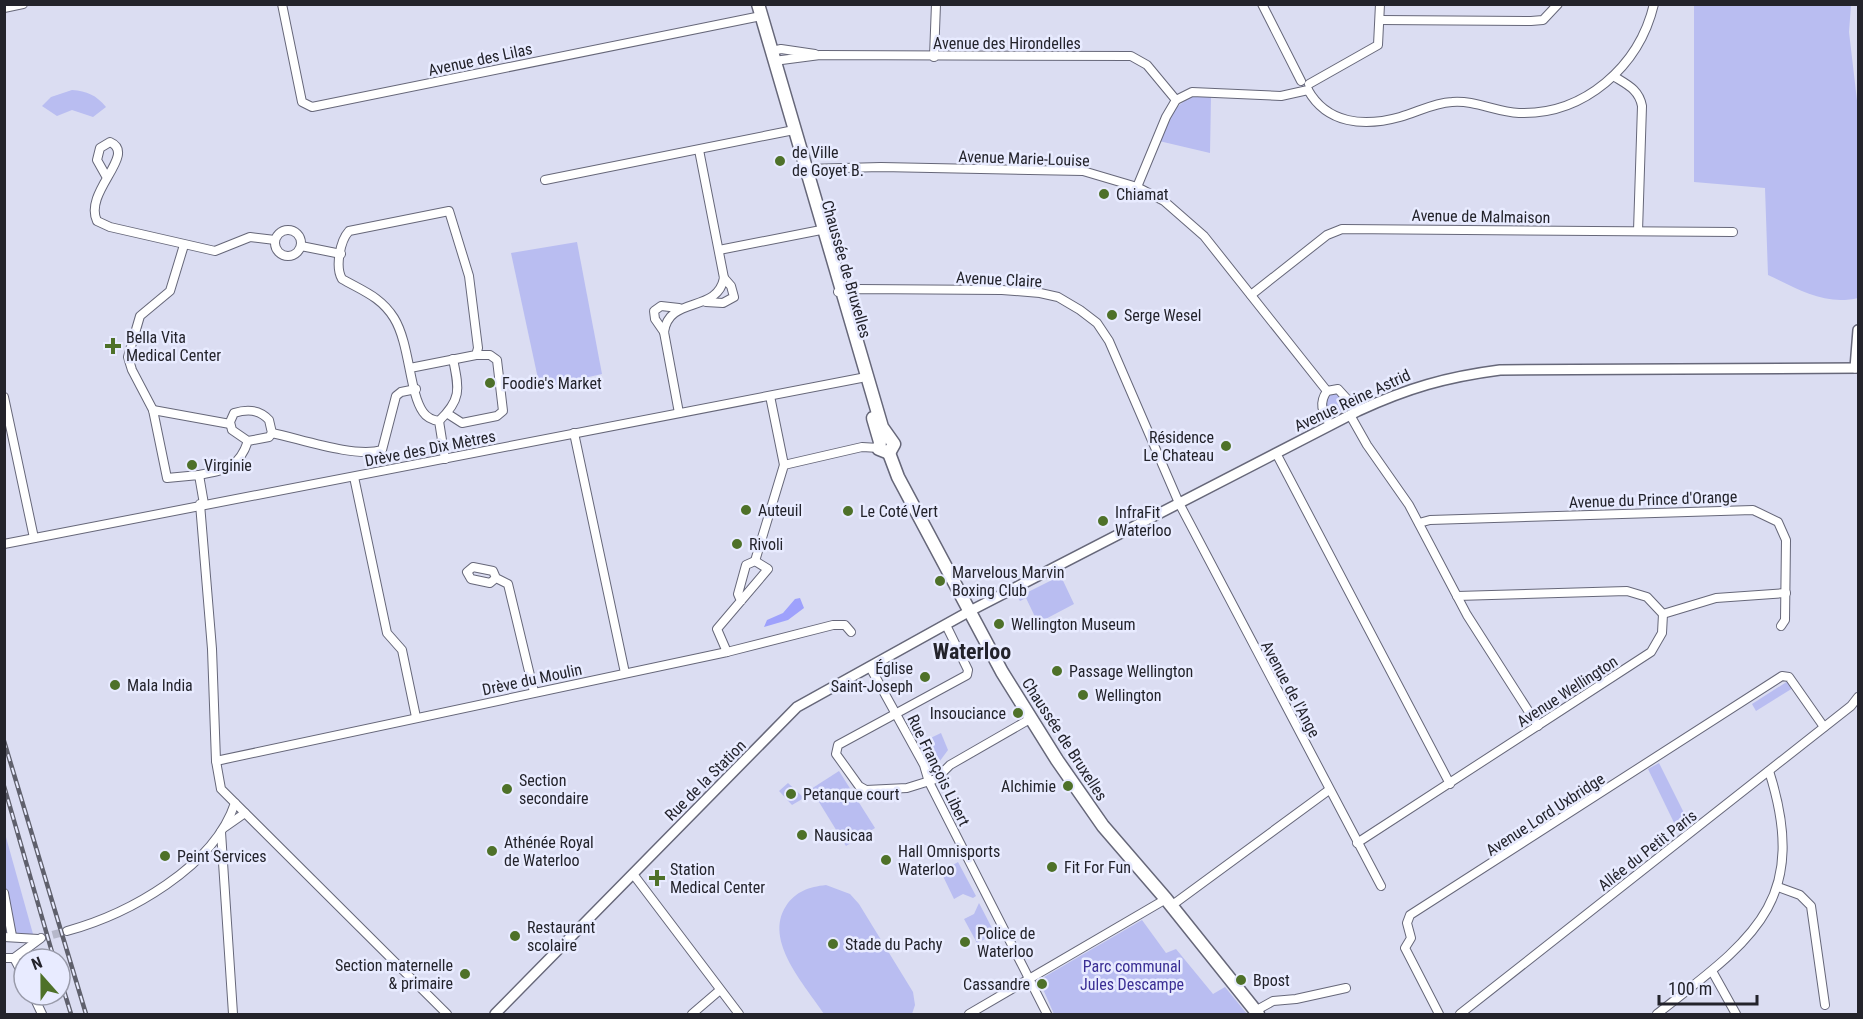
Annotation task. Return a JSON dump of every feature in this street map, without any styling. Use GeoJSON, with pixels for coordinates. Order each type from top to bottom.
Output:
{"type":"FeatureCollection","features":[{"type":"Feature","properties":{"kind":"main road","name":"Chaussée de Bruxelles"},"geometry":{"type":"LineString","coordinates":[[760,10],[805,169],[805,180],[823,229],[884,445],[898,477],[1030,718],[1103,826],[1168,902],[1256,1013]]}},
{"type":"Feature","properties":{"kind":"main road","name":"Chaussée de Bruxelles"},"geometry":{"type":"LineString","coordinates":[[863,372],[875,402],[884,445]]}},
{"type":"Feature","properties":{"kind":"street"},"geometry":{"type":"LineString","coordinates":[[4,8],[23,4]]}},
{"type":"Feature","properties":{"kind":"street","name":"Avenue des Lilas"},"geometry":{"type":"LineString","coordinates":[[282,4],[302,102],[312,107],[760,10]]}},
{"type":"Feature","properties":{"kind":"street"},"geometry":{"type":"LineString","coordinates":[[934,57],[936,4]]}},
{"type":"Feature","properties":{"kind":"street"},"geometry":{"type":"LineString","coordinates":[[1262,4],[1315,103],[1332,115],[1346,120],[1366,122],[1401,117],[1437,103],[1456,101],[1516,113],[1536,113],[1593,94],[1615,77],[1630,58],[1654,4]]}},
{"type":"Feature","properties":{"kind":"street"},"geometry":{"type":"LineString","coordinates":[[1137,186],[1166,117],[1176,100],[1192,92],[1281,96],[1305,86],[1372,50],[1379,38],[1380,4]]}},
{"type":"Feature","properties":{"kind":"street"},"geometry":{"type":"LineString","coordinates":[[1380,20],[1543,20],[1558,4]]}},
{"type":"Feature","properties":{"kind":"street","name":"Avenue des Hirondelles"},"geometry":{"type":"LineString","coordinates":[[773,56],[1131,56],[1147,65],[1176,100]]}},
{"type":"Feature","properties":{"kind":"street"},"geometry":{"type":"LineString","coordinates":[[1615,77],[1632,88],[1640,97],[1642,106],[1638,231]]}},
{"type":"Feature","properties":{"kind":"street"},"geometry":{"type":"LineString","coordinates":[[545,180],[794,130]]}},
{"type":"Feature","properties":{"kind":"street"},"geometry":{"type":"LineString","coordinates":[[699,150],[724,278],[719,292],[705,302]]}},
{"type":"Feature","properties":{"kind":"street","name":"Avenue Marie-Louise"},"geometry":{"type":"LineString","coordinates":[[805,169],[870,167],[1083,171],[1137,186],[1164,201],[1204,236],[1327,391],[1338,389],[1354,413]]}},
{"type":"Feature","properties":{"kind":"street"},"geometry":{"type":"LineString","coordinates":[[106,176],[96,201],[97,221],[110,228],[215,251],[253,237],[275,240]]}},
{"type":"Feature","properties":{"kind":"street"},"geometry":{"type":"LineString","coordinates":[[453,359],[458,394],[448,414],[439,420],[432,419],[423,412],[394,320],[377,298],[342,279],[338,269],[344,239],[349,231],[448,211],[469,276],[479,342],[476,355]]}},
{"type":"Feature","properties":{"kind":"street"},"geometry":{"type":"LineString","coordinates":[[719,250],[823,229]]}},
{"type":"Feature","properties":{"kind":"street","name":"Avenue de Malmaison"},"geometry":{"type":"LineString","coordinates":[[1251,295],[1328,235],[1342,229],[1733,232]]}},
{"type":"Feature","properties":{"kind":"street"},"geometry":{"type":"LineString","coordinates":[[292,230],[300,237],[301,246],[298,253],[285,256],[279,253],[275,240],[281,232],[292,230]]}},
{"type":"Feature","properties":{"kind":"street"},"geometry":{"type":"LineString","coordinates":[[184,245],[170,291],[140,316],[129,348],[132,370],[153,410],[168,478],[199,475],[236,464],[248,441]]}},
{"type":"Feature","properties":{"kind":"street"},"geometry":{"type":"LineString","coordinates":[[301,246],[341,254]]}},
{"type":"Feature","properties":{"kind":"street"},"geometry":{"type":"LineString","coordinates":[[679,413],[664,332],[655,319],[654,311],[661,306],[679,308],[705,302],[723,303],[734,297],[731,286],[724,278]]}},
{"type":"Feature","properties":{"kind":"street","name":"Avenue Claire"},"geometry":{"type":"LineString","coordinates":[[840,291],[1002,290],[1058,297],[1080,310],[1097,323],[1109,341],[1179,503]]}},
{"type":"Feature","properties":{"kind":"street"},"geometry":{"type":"LineString","coordinates":[[664,332],[668,317],[679,308]]}},
{"type":"Feature","properties":{"kind":"street"},"geometry":{"type":"LineString","coordinates":[[1857,368],[1858,330]]}},
{"type":"Feature","properties":{"kind":"street"},"geometry":{"type":"LineString","coordinates":[[410,368],[476,355],[490,355],[497,360],[501,386],[501,413],[462,423],[448,414]]}},
{"type":"Feature","properties":{"kind":"street","name":"Avenue Reine Astrid"},"geometry":{"type":"LineString","coordinates":[[970,611],[1354,413],[1401,391],[1450,376],[1500,370],[1857,368]]}},
{"type":"Feature","properties":{"kind":"street","name":"Drève des Dix Mètres"},"geometry":{"type":"LineString","coordinates":[[4,544],[770,396],[863,372]]}},
{"type":"Feature","properties":{"kind":"street"},"geometry":{"type":"LineString","coordinates":[[272,433],[269,420],[259,412],[249,410],[234,413],[230,424],[232,430],[248,441],[261,440],[272,433],[357,451],[372,453],[382,450],[396,396],[401,392],[416,389]]}},
{"type":"Feature","properties":{"kind":"street"},"geometry":{"type":"LineString","coordinates":[[1327,391],[1322,399],[1322,409],[1330,425]]}},
{"type":"Feature","properties":{"kind":"street"},"geometry":{"type":"LineString","coordinates":[[741,601],[738,594],[746,565],[755,561],[784,465],[770,396]]}},
{"type":"Feature","properties":{"kind":"street"},"geometry":{"type":"LineString","coordinates":[[4,397],[34,537]]}},
{"type":"Feature","properties":{"kind":"street"},"geometry":{"type":"LineString","coordinates":[[153,410],[230,424]]}},
{"type":"Feature","properties":{"kind":"street"},"geometry":{"type":"LineString","coordinates":[[1354,413],[1367,445],[1419,523],[1457,596],[1538,726]]}},
{"type":"Feature","properties":{"kind":"street"},"geometry":{"type":"LineString","coordinates":[[439,420],[445,459]]}},
{"type":"Feature","properties":{"kind":"street"},"geometry":{"type":"LineString","coordinates":[[574,433],[625,673]]}},
{"type":"Feature","properties":{"kind":"street"},"geometry":{"type":"LineString","coordinates":[[784,465],[862,447],[884,445]]}},
{"type":"Feature","properties":{"kind":"street"},"geometry":{"type":"LineString","coordinates":[[1276,453],[1450,784]]}},
{"type":"Feature","properties":{"kind":"street"},"geometry":{"type":"LineString","coordinates":[[199,475],[219,784],[225,794],[447,1014]]}},
{"type":"Feature","properties":{"kind":"street"},"geometry":{"type":"LineString","coordinates":[[354,477],[387,633],[402,650],[416,717]]}},
{"type":"Feature","properties":{"kind":"street","name":"Avenue de l'Ange"},"geometry":{"type":"LineString","coordinates":[[1179,503],[1381,886]]}},
{"type":"Feature","properties":{"kind":"street","name":"Avenue du Prince d'Orange"},"geometry":{"type":"LineString","coordinates":[[1419,523],[1430,520],[1754,510],[1778,522],[1784,530],[1786,593],[1785,620],[1781,626]]}},
{"type":"Feature","properties":{"kind":"street"},"geometry":{"type":"LineString","coordinates":[[727,652],[717,629],[768,568],[755,561]]}},
{"type":"Feature","properties":{"kind":"street"},"geometry":{"type":"LineString","coordinates":[[496,578],[508,584],[512,592],[534,692]]}},
{"type":"Feature","properties":{"kind":"street"},"geometry":{"type":"LineString","coordinates":[[1457,596],[1627,591],[1647,597],[1663,614],[1716,598],[1786,593]]}},
{"type":"Feature","properties":{"kind":"street","name":"Rue de la Station"},"geometry":{"type":"LineString","coordinates":[[495,1014],[798,707],[970,611]]}},
{"type":"Feature","properties":{"kind":"street","name":"Avenue Wellington"},"geometry":{"type":"LineString","coordinates":[[1357,843],[1651,652],[1662,633],[1663,614]]}},
{"type":"Feature","properties":{"kind":"street","name":"Drève du Moulin"},"geometry":{"type":"LineString","coordinates":[[216,761],[727,652],[833,625],[845,625],[851,632]]}},
{"type":"Feature","properties":{"kind":"street"},"geometry":{"type":"LineString","coordinates":[[946,625],[968,670],[967,675],[895,712],[838,745],[836,753],[859,786],[866,790],[908,788],[929,782],[950,765],[1030,718]]}},
{"type":"Feature","properties":{"kind":"street","name":"Rue François Libert"},"geometry":{"type":"LineString","coordinates":[[870,667],[924,765],[929,782],[1047,1014]]}},
{"type":"Feature","properties":{"kind":"street","name":"Avenue Lord Uxbridge"},"geometry":{"type":"LineString","coordinates":[[1439,1014],[1405,948],[1411,938],[1407,923],[1410,915],[1782,676],[1789,677],[1824,727]]}},
{"type":"Feature","properties":{"kind":"street","name":"Allée du Petit Paris"},"geometry":{"type":"LineString","coordinates":[[1460,1014],[1855,705],[1858,698]]}},
{"type":"Feature","properties":{"kind":"street"},"geometry":{"type":"LineString","coordinates":[[1657,1014],[1712,971],[1749,937],[1764,916],[1778,887],[1783,845],[1777,800],[1769,771]]}},
{"type":"Feature","properties":{"kind":"street"},"geometry":{"type":"LineString","coordinates":[[969,1014],[1168,902],[1329,790]]}},
{"type":"Feature","properties":{"kind":"street"},"geometry":{"type":"LineString","coordinates":[[233,1014],[221,831],[235,803]]}},
{"type":"Feature","properties":{"kind":"street"},"geometry":{"type":"LineString","coordinates":[[68,931],[95,922],[150,896],[185,869],[221,831],[245,813]]}},
{"type":"Feature","properties":{"kind":"street"},"geometry":{"type":"LineString","coordinates":[[633,874],[739,1014]]}},
{"type":"Feature","properties":{"kind":"street"},"geometry":{"type":"LineString","coordinates":[[1778,887],[1800,895],[1811,906],[1825,1005]]}},
{"type":"Feature","properties":{"kind":"street"},"geometry":{"type":"LineString","coordinates":[[4,893],[11,937],[41,938],[28,947]]}},
{"type":"Feature","properties":{"kind":"street"},"geometry":{"type":"LineString","coordinates":[[1712,971],[1736,1014]]}},
{"type":"Feature","properties":{"kind":"street"},"geometry":{"type":"LineString","coordinates":[[1256,1013],[1273,1001],[1296,999],[1346,988]]}},
{"type":"Feature","properties":{"kind":"street"},"geometry":{"type":"LineString","coordinates":[[692,1014],[720,990]]}},
{"type":"Feature","properties":{"kind":"green space"},"geometry":{"type":"Polygon","coordinates":[[[1694,5],[1851,5],[1849,32],[1858,109],[1858,298],[1834,300],[1823,298],[1801,291],[1768,275],[1765,188],[1694,182],[1694,5]]]}},
{"type":"Feature","properties":{"kind":"green space"},"geometry":{"type":"Polygon","coordinates":[[[72,90],[91,94],[106,107],[93,117],[72,110],[57,116],[42,106],[51,97],[72,90]]]}},
{"type":"Feature","properties":{"kind":"green space"},"geometry":{"type":"Polygon","coordinates":[[[1195,96],[1211,97],[1210,153],[1159,141],[1176,108],[1195,96]]]}},
{"type":"Feature","properties":{"kind":"green space"},"geometry":{"type":"Polygon","coordinates":[[[577,242],[602,374],[540,388],[511,253],[577,242]]]}},
{"type":"Feature","properties":{"kind":"green space"},"geometry":{"type":"Polygon","coordinates":[[[1334,393],[1344,398],[1350,407],[1330,417],[1326,410],[1325,399],[1334,393]]]}},
{"type":"Feature","properties":{"kind":"green space"},"geometry":{"type":"Polygon","coordinates":[[[1058,570],[1074,604],[1038,623],[1026,598],[1020,601],[1016,594],[1022,595],[1054,579],[1058,570]]]}},
{"type":"Feature","properties":{"kind":"green space"},"geometry":{"type":"Polygon","coordinates":[[[1788,681],[1793,688],[1756,711],[1752,704],[1788,681]]]}},
{"type":"Feature","properties":{"kind":"green space"},"geometry":{"type":"Polygon","coordinates":[[[941,733],[948,750],[934,769],[918,744],[941,733]]]}},
{"type":"Feature","properties":{"kind":"green space"},"geometry":{"type":"Polygon","coordinates":[[[1659,763],[1690,825],[1679,833],[1648,769],[1659,763]]]}},
{"type":"Feature","properties":{"kind":"green space"},"geometry":{"type":"Polygon","coordinates":[[[839,771],[875,828],[846,846],[811,789],[839,771]]]}},
{"type":"Feature","properties":{"kind":"green space","name":"Petanque court"},"geometry":{"type":"Polygon","coordinates":[[[788,783],[804,798],[792,805],[779,791],[788,783]]]}},
{"type":"Feature","properties":{"kind":"green space"},"geometry":{"type":"Polygon","coordinates":[[[4,830],[33,934],[5,942],[4,942],[4,830]]]}},
{"type":"Feature","properties":{"kind":"green space"},"geometry":{"type":"Polygon","coordinates":[[[958,862],[976,896],[973,898],[963,894],[954,899],[941,872],[958,862]]]}},
{"type":"Feature","properties":{"kind":"green space","name":"Stade du Pachy"},"geometry":{"type":"Polygon","coordinates":[[[826,885],[850,894],[859,904],[913,992],[915,1005],[912,1014],[824,1014],[798,977],[783,948],[780,920],[786,906],[799,893],[826,885]]]}},
{"type":"Feature","properties":{"kind":"green space"},"geometry":{"type":"Polygon","coordinates":[[[979,903],[995,934],[977,943],[964,919],[974,914],[979,903]]]}},
{"type":"Feature","properties":{"kind":"green space","name":"Parc communal Jules Descampe"},"geometry":{"type":"Polygon","coordinates":[[[1142,920],[1166,953],[1176,949],[1213,994],[1225,987],[1247,1014],[1054,1014],[1039,980],[1142,920]]]}},
{"type":"Feature","properties":{"kind":"water"},"geometry":{"type":"Polygon","coordinates":[[[800,598],[804,608],[788,620],[764,627],[767,620],[783,613],[795,599],[800,598]]]}},
{"type":"Feature","properties":{"kind":"tunnel"},"geometry":{"type":"LineString","coordinates":[[41,938],[67,931]]}},
{"type":"Feature","properties":{"kind":"railway"},"geometry":{"type":"LineString","coordinates":[[4,741],[86,1014]]}},
{"type":"Feature","properties":{"kind":"railway"},"geometry":{"type":"LineString","coordinates":[[4,786],[51,947]]}},
{"type":"Feature","properties":{"kind":"railway"},"geometry":{"type":"LineString","coordinates":[[69,1007],[71,1014]]}},
{"type":"Feature","properties":{"kind":"place","name":"de Ville de Goyet B."},"geometry":{"type":"Point","coordinates":[780,161]}},
{"type":"Feature","properties":{"kind":"place","name":"Chiamat"},"geometry":{"type":"Point","coordinates":[1104,194]}},
{"type":"Feature","properties":{"kind":"place","name":"Serge Wesel"},"geometry":{"type":"Point","coordinates":[1112,315]}},
{"type":"Feature","properties":{"kind":"place","name":"Bella Vita Medical Center"},"geometry":{"type":"Point","coordinates":[113,346]}},
{"type":"Feature","properties":{"kind":"place","name":"Foodie's Market"},"geometry":{"type":"Point","coordinates":[490,383]}},
{"type":"Feature","properties":{"kind":"place","name":"Résidence Le Chateau"},"geometry":{"type":"Point","coordinates":[1226,446]}},
{"type":"Feature","properties":{"kind":"place","name":"Virginie"},"geometry":{"type":"Point","coordinates":[192,465]}},
{"type":"Feature","properties":{"kind":"place","name":"Auteuil"},"geometry":{"type":"Point","coordinates":[746,510]}},
{"type":"Feature","properties":{"kind":"place","name":"Le Coté Vert"},"geometry":{"type":"Point","coordinates":[848,511]}},
{"type":"Feature","properties":{"kind":"place","name":"InfraFit Waterloo"},"geometry":{"type":"Point","coordinates":[1103,521]}},
{"type":"Feature","properties":{"kind":"place","name":"Rivoli"},"geometry":{"type":"Point","coordinates":[737,544]}},
{"type":"Feature","properties":{"kind":"place","name":"Marvelous Marvin Boxing Club"},"geometry":{"type":"Point","coordinates":[940,581]}},
{"type":"Feature","properties":{"kind":"place","name":"Wellington Museum"},"geometry":{"type":"Point","coordinates":[999,624]}},
{"type":"Feature","properties":{"kind":"place","name":"Passage Wellington"},"geometry":{"type":"Point","coordinates":[1057,671]}},
{"type":"Feature","properties":{"kind":"place","name":"Église Saint-Joseph"},"geometry":{"type":"Point","coordinates":[925,677]}},
{"type":"Feature","properties":{"kind":"place","name":"Mala India"},"geometry":{"type":"Point","coordinates":[115,685]}},
{"type":"Feature","properties":{"kind":"place","name":"Wellington"},"geometry":{"type":"Point","coordinates":[1083,695]}},
{"type":"Feature","properties":{"kind":"place","name":"Insouciance"},"geometry":{"type":"Point","coordinates":[1018,713]}},
{"type":"Feature","properties":{"kind":"place","name":"Alchimie"},"geometry":{"type":"Point","coordinates":[1068,786]}},
{"type":"Feature","properties":{"kind":"place","name":"Section secondaire"},"geometry":{"type":"Point","coordinates":[507,789]}},
{"type":"Feature","properties":{"kind":"place","name":"Petanque court"},"geometry":{"type":"Point","coordinates":[791,794]}},
{"type":"Feature","properties":{"kind":"place","name":"Nausicaa"},"geometry":{"type":"Point","coordinates":[802,835]}},
{"type":"Feature","properties":{"kind":"place","name":"Athénée Royal de Waterloo"},"geometry":{"type":"Point","coordinates":[492,851]}},
{"type":"Feature","properties":{"kind":"place","name":"Peint Services"},"geometry":{"type":"Point","coordinates":[165,856]}},
{"type":"Feature","properties":{"kind":"place","name":"Hall Omnisports Waterloo"},"geometry":{"type":"Point","coordinates":[886,860]}},
{"type":"Feature","properties":{"kind":"place","name":"Fit For Fun"},"geometry":{"type":"Point","coordinates":[1052,867]}},
{"type":"Feature","properties":{"kind":"place","name":"Station Medical Center"},"geometry":{"type":"Point","coordinates":[657,878]}},
{"type":"Feature","properties":{"kind":"place","name":"Restaurant scolaire"},"geometry":{"type":"Point","coordinates":[515,936]}},
{"type":"Feature","properties":{"kind":"place","name":"Police de Waterloo"},"geometry":{"type":"Point","coordinates":[965,942]}},
{"type":"Feature","properties":{"kind":"place","name":"Stade du Pachy"},"geometry":{"type":"Point","coordinates":[833,944]}},
{"type":"Feature","properties":{"kind":"place","name":"Section maternelle & primaire"},"geometry":{"type":"Point","coordinates":[465,974]}},
{"type":"Feature","properties":{"kind":"place","name":"Bpost"},"geometry":{"type":"Point","coordinates":[1241,980]}},
{"type":"Feature","properties":{"kind":"place","name":"Cassandre"},"geometry":{"type":"Point","coordinates":[1042,984]}},
{"type":"Feature","properties":{"kind":"district","name":"Waterloo"},"geometry":{"type":"Point","coordinates":[972,651]}}]}
